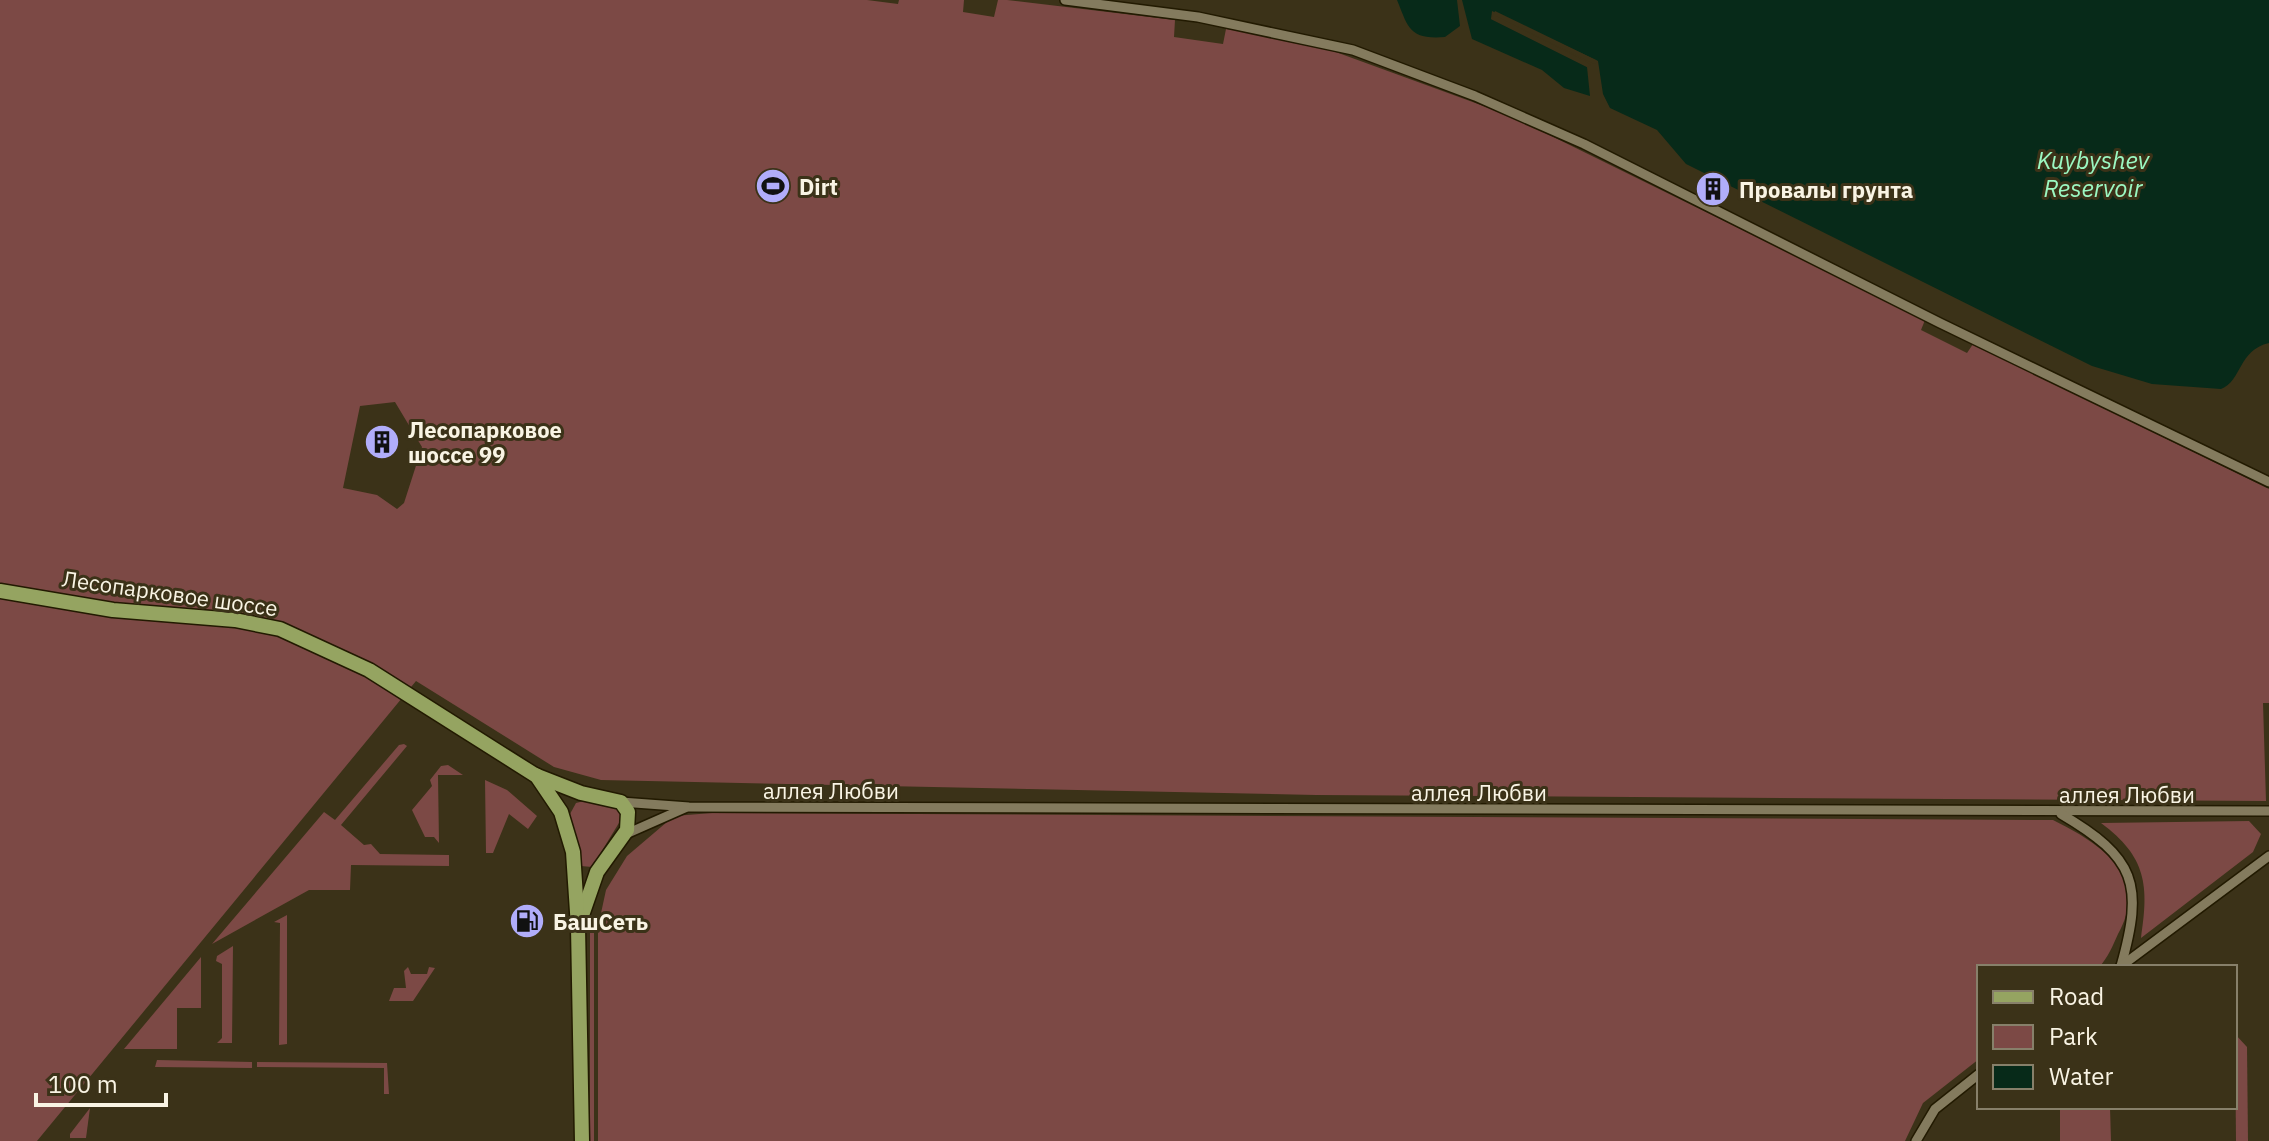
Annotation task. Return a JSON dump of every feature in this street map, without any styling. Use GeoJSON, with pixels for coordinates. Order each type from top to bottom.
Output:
{"type":"FeatureCollection","features":[{"type":"Feature","properties":{"kind":"main road","name":"Лесопарковое шоссе"},"geometry":{"type":"LineString","coordinates":[[0,591],[113,610],[235,620],[280,629],[369,670],[535,775],[581,793],[621,802]]}},
{"type":"Feature","properties":{"kind":"main road","name":"Лесопарковое шоссе"},"geometry":{"type":"LineString","coordinates":[[535,775],[561,812],[569,831],[574,866],[582,1141]]}},
{"type":"Feature","properties":{"kind":"main road"},"geometry":{"type":"LineString","coordinates":[[561,812],[567,797],[581,793]]}},
{"type":"Feature","properties":{"kind":"main road"},"geometry":{"type":"LineString","coordinates":[[578,927],[597,872],[623,836],[629,818],[621,802]]}},
{"type":"Feature","properties":{"kind":"main road"},"geometry":{"type":"LineString","coordinates":[[574,866],[580,874],[597,872]]}},
{"type":"Feature","properties":{"kind":"street"},"geometry":{"type":"LineString","coordinates":[[1065,0],[1198,17],[1353,50],[1475,96],[1584,144],[1926,316],[2269,482]]}},
{"type":"Feature","properties":{"kind":"street","name":"аллея Любви"},"geometry":{"type":"LineString","coordinates":[[621,802],[689,807],[2058,813],[2269,811]]}},
{"type":"Feature","properties":{"kind":"street","name":"аллея Любви"},"geometry":{"type":"LineString","coordinates":[[623,836],[689,807]]}},
{"type":"Feature","properties":{"kind":"street"},"geometry":{"type":"LineString","coordinates":[[2058,813],[2096,837],[2127,872],[2135,908],[2121,965]]}},
{"type":"Feature","properties":{"kind":"street"},"geometry":{"type":"LineString","coordinates":[[2124,965],[2269,856]]}},
{"type":"Feature","properties":{"kind":"street"},"geometry":{"type":"LineString","coordinates":[[1916,1141],[1935,1109],[1977,1076]]}},
{"type":"Feature","properties":{"kind":"green space"},"geometry":{"type":"Polygon","coordinates":[[[0,0],[867,0],[898,4],[899,0],[964,0],[963,12],[994,17],[998,0],[1007,0],[1175,20],[1174,37],[1223,44],[1226,29],[1241,31],[1333,51],[1511,116],[1925,320],[1921,330],[1967,353],[1973,344],[2269,489],[2269,703],[2263,703],[2266,801],[1316,795],[601,780],[554,767],[416,681],[37,1141],[0,1141],[0,0]],[[395,402],[360,406],[343,488],[377,495],[397,509],[404,503],[422,447],[395,402]]]}},
{"type":"Feature","properties":{"kind":"green space"},"geometry":{"type":"Polygon","coordinates":[[[399,745],[407,746],[341,825],[364,845],[371,844],[380,854],[449,855],[449,866],[351,865],[350,890],[309,890],[212,944],[324,812],[335,820],[399,745]]]}},
{"type":"Feature","properties":{"kind":"green space"},"geometry":{"type":"Polygon","coordinates":[[[448,765],[463,775],[438,775],[439,843],[434,837],[425,837],[412,810],[432,786],[430,780],[441,766],[448,765]]]}},
{"type":"Feature","properties":{"kind":"green space"},"geometry":{"type":"Polygon","coordinates":[[[485,780],[507,790],[537,816],[528,829],[509,814],[493,853],[486,853],[485,780]]]}},
{"type":"Feature","properties":{"kind":"green space"},"geometry":{"type":"Polygon","coordinates":[[[584,801],[616,808],[622,818],[592,867],[581,866],[570,814],[576,803],[584,801]]]}},
{"type":"Feature","properties":{"kind":"green space"},"geometry":{"type":"Polygon","coordinates":[[[712,813],[2053,820],[2087,839],[2115,864],[2124,878],[2128,895],[2127,913],[2101,965],[1977,965],[1977,1061],[1923,1103],[1905,1141],[598,1141],[598,927],[606,890],[627,856],[674,816],[712,813]]]}},
{"type":"Feature","properties":{"kind":"green space"},"geometry":{"type":"Polygon","coordinates":[[[2249,821],[2261,834],[2253,852],[2141,938],[2145,903],[2141,874],[2128,848],[2101,823],[2249,821]]]}},
{"type":"Feature","properties":{"kind":"green space"},"geometry":{"type":"Polygon","coordinates":[[[287,915],[287,1044],[279,1045],[280,923],[274,922],[287,915]]]}},
{"type":"Feature","properties":{"kind":"green space"},"geometry":{"type":"Polygon","coordinates":[[[590,930],[594,930],[594,1141],[590,1141],[590,930]]]}},
{"type":"Feature","properties":{"kind":"green space"},"geometry":{"type":"Polygon","coordinates":[[[233,946],[232,1043],[217,1043],[222,1038],[222,964],[216,961],[217,956],[233,946]]]}},
{"type":"Feature","properties":{"kind":"green space"},"geometry":{"type":"Polygon","coordinates":[[[201,957],[201,1008],[177,1008],[177,1049],[124,1049],[201,957]]]}},
{"type":"Feature","properties":{"kind":"green space"},"geometry":{"type":"Polygon","coordinates":[[[408,967],[411,974],[427,974],[429,967],[435,968],[413,1001],[389,1001],[394,988],[406,988],[404,971],[408,967]]]}},
{"type":"Feature","properties":{"kind":"green space"},"geometry":{"type":"Polygon","coordinates":[[[2237,1036],[2247,1047],[2248,1141],[2236,1141],[2237,1036]]]}},
{"type":"Feature","properties":{"kind":"green space"},"geometry":{"type":"Polygon","coordinates":[[[157,1060],[252,1062],[252,1068],[155,1067],[157,1060]]]}},
{"type":"Feature","properties":{"kind":"green space"},"geometry":{"type":"Polygon","coordinates":[[[257,1062],[387,1063],[389,1094],[384,1094],[384,1068],[257,1067],[257,1062]]]}},
{"type":"Feature","properties":{"kind":"green space"},"geometry":{"type":"Polygon","coordinates":[[[90,1108],[86,1138],[70,1138],[70,1134],[90,1108]]]}},
{"type":"Feature","properties":{"kind":"green space"},"geometry":{"type":"Polygon","coordinates":[[[2060,1109],[2110,1109],[2111,1141],[2060,1141],[2060,1109]]]}},
{"type":"Feature","properties":{"kind":"water"},"geometry":{"type":"Polygon","coordinates":[[[1397,0],[1457,0],[1460,26],[1445,37],[1423,36],[1407,24],[1397,0]]]}},
{"type":"Feature","properties":{"kind":"water","name":"Kuybyshev Reservoir"},"geometry":{"type":"Polygon","coordinates":[[[1462,0],[2269,0],[2269,343],[2251,352],[2233,379],[2221,389],[2152,384],[2092,366],[1686,164],[1657,130],[1610,108],[1603,94],[1598,61],[1492,11],[1491,19],[1587,67],[1590,96],[1564,88],[1542,70],[1472,39],[1462,0]]]}},
{"type":"Feature","properties":{"kind":"pier"},"geometry":{"type":"Polygon","coordinates":[[[1495,11],[1598,62],[1594,64],[1494,15],[1591,65],[1587,67],[1491,19],[1495,11]]]}},
{"type":"Feature","properties":{"kind":"place","name":"Dirt"},"geometry":{"type":"Point","coordinates":[773,186]}},
{"type":"Feature","properties":{"kind":"place","name":"Провалы грунта"},"geometry":{"type":"Point","coordinates":[1713,189]}},
{"type":"Feature","properties":{"kind":"place","name":"Лесопарковое шоссе 99"},"geometry":{"type":"Point","coordinates":[382,442]}},
{"type":"Feature","properties":{"kind":"place","name":"БашСеть"},"geometry":{"type":"Point","coordinates":[527,921]}}]}
